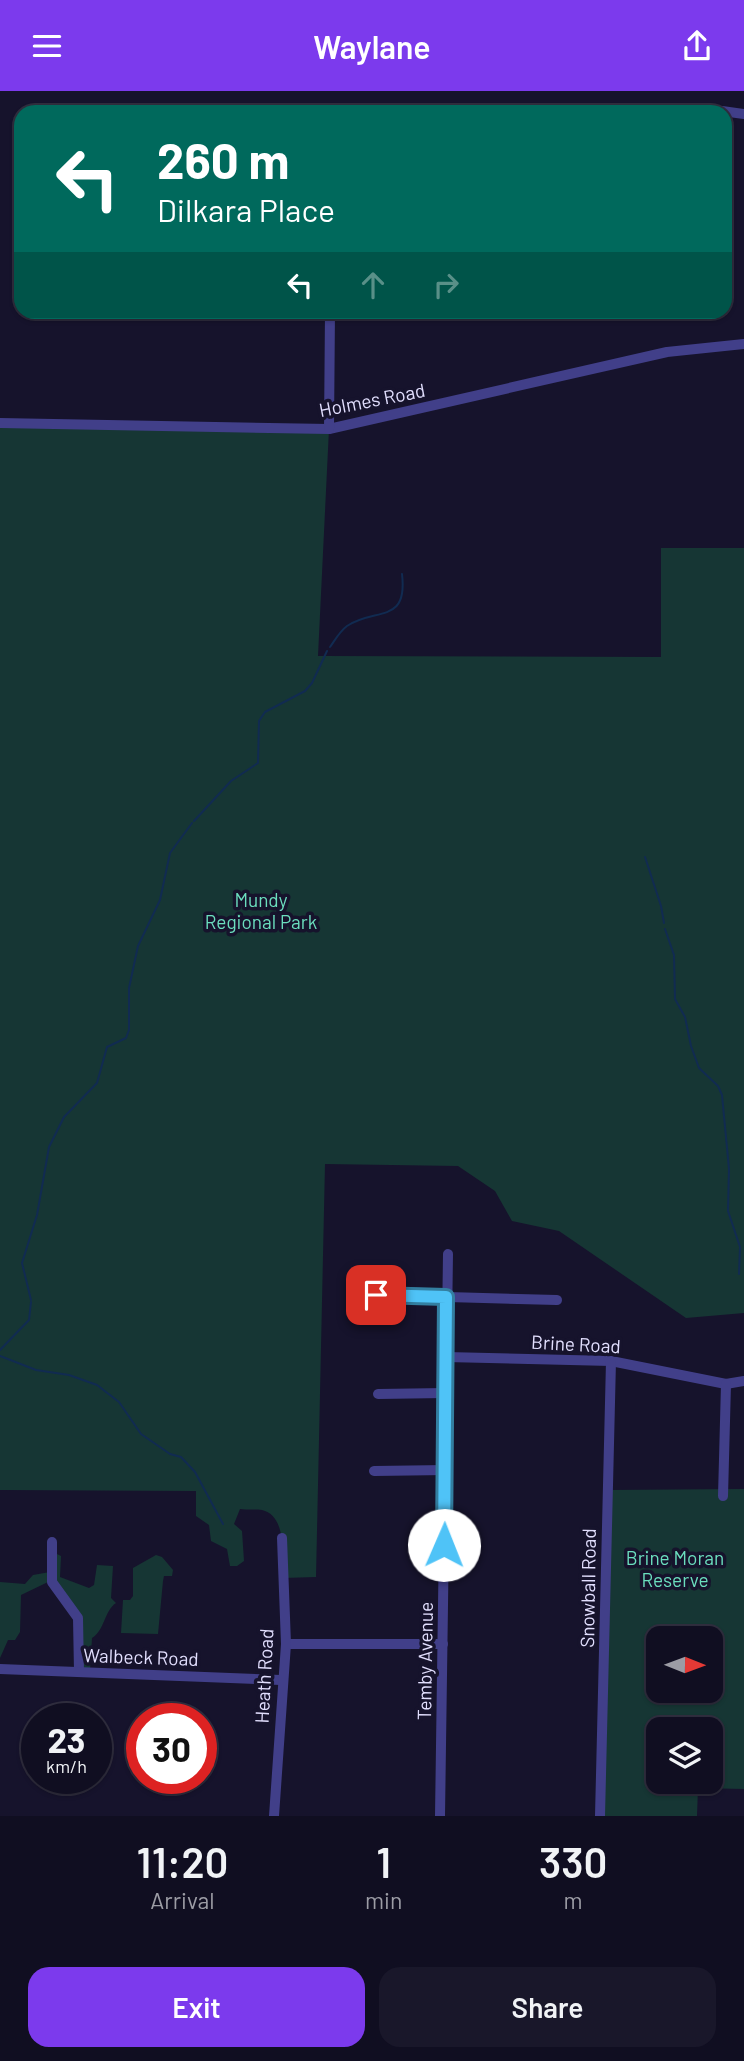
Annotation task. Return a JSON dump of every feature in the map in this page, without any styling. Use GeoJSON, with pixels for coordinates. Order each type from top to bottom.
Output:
{"type":"FeatureCollection","features":[{"type":"Feature","properties":{"kind":"street"},"geometry":{"type":"LineString","coordinates":[[329,429],[330,319]]}},
{"type":"Feature","properties":{"kind":"street","name":"Holmes Road"},"geometry":{"type":"LineString","coordinates":[[0,423],[329,429],[667,352],[744,344]]}},
{"type":"Feature","properties":{"kind":"street","name":"Temby Avenue"},"geometry":{"type":"LineString","coordinates":[[440,1816],[448,1254]]}},
{"type":"Feature","properties":{"kind":"street"},"geometry":{"type":"LineString","coordinates":[[376,1295],[557,1300]]}},
{"type":"Feature","properties":{"kind":"street","name":"Brine Road"},"geometry":{"type":"LineString","coordinates":[[446,1357],[611,1361],[726,1384],[744,1381]]}},
{"type":"Feature","properties":{"kind":"street","name":"Snowball Road"},"geometry":{"type":"LineString","coordinates":[[600,1816],[611,1361]]}},
{"type":"Feature","properties":{"kind":"street"},"geometry":{"type":"LineString","coordinates":[[723,1496],[726,1384]]}},
{"type":"Feature","properties":{"kind":"street"},"geometry":{"type":"LineString","coordinates":[[378,1394],[445,1394]]}},
{"type":"Feature","properties":{"kind":"street"},"geometry":{"type":"LineString","coordinates":[[374,1471],[446,1470]]}},
{"type":"Feature","properties":{"kind":"street","name":"Heath Road"},"geometry":{"type":"LineString","coordinates":[[274,1816],[281,1680],[286,1644],[282,1538]]}},
{"type":"Feature","properties":{"kind":"street"},"geometry":{"type":"LineString","coordinates":[[52,1542],[52,1582],[78,1618],[79,1672]]}},
{"type":"Feature","properties":{"kind":"street"},"geometry":{"type":"LineString","coordinates":[[286,1644],[443,1644]]}},
{"type":"Feature","properties":{"kind":"street","name":"Walbeck Road"},"geometry":{"type":"LineString","coordinates":[[0,1669],[281,1680]]}},
{"type":"Feature","properties":{"kind":"green space","name":"Mundy Regional Park"},"geometry":{"type":"Polygon","coordinates":[[[0,424],[329,429],[318,656],[661,657],[661,548],[744,548],[744,1313],[686,1318],[559,1231],[512,1221],[495,1191],[458,1166],[325,1164],[316,1577],[283,1578],[280,1529],[276,1520],[262,1510],[240,1509],[234,1524],[242,1531],[244,1561],[237,1566],[230,1566],[227,1549],[211,1541],[209,1525],[196,1516],[196,1491],[0,1490],[0,424]]]}},
{"type":"Feature","properties":{"kind":"green space","name":"Brine Moran Reserve"},"geometry":{"type":"Polygon","coordinates":[[[744,1489],[744,1789],[723,1789],[723,1717],[646,1717],[646,1794],[698,1794],[697,1816],[600,1816],[608,1490],[744,1489]]]}},
{"type":"Feature","properties":{"kind":"green space"},"geometry":{"type":"Polygon","coordinates":[[[55,1553],[61,1556],[60,1577],[89,1588],[94,1585],[97,1565],[113,1566],[111,1598],[116,1603],[92,1638],[90,1671],[80,1671],[81,1631],[56,1588],[55,1553]]]}},
{"type":"Feature","properties":{"kind":"green space"},"geometry":{"type":"Polygon","coordinates":[[[156,1555],[162,1557],[173,1570],[172,1576],[164,1576],[158,1634],[121,1633],[123,1600],[130,1600],[133,1596],[133,1568],[156,1555]]]}},
{"type":"Feature","properties":{"kind":"green space"},"geometry":{"type":"Polygon","coordinates":[[[50,1572],[48,1582],[21,1595],[20,1632],[15,1640],[8,1640],[0,1658],[0,1582],[25,1584],[33,1575],[50,1572]]]}},
{"type":"Feature","properties":{"kind":"waterway"},"geometry":{"type":"LineString","coordinates":[[330,647],[347,626],[395,608],[403,590],[402,574]]}},
{"type":"Feature","properties":{"kind":"waterway"},"geometry":{"type":"LineString","coordinates":[[194,821],[231,781],[258,763],[259,721],[265,712],[305,691],[312,683],[327,651]]}},
{"type":"Feature","properties":{"kind":"waterway"},"geometry":{"type":"LineString","coordinates":[[31,1300],[22,1263],[37,1215],[49,1147],[64,1117],[97,1083],[107,1047],[126,1038],[129,1030],[129,988],[138,946],[160,900],[170,853],[192,823]]}},
{"type":"Feature","properties":{"kind":"waterway"},"geometry":{"type":"LineString","coordinates":[[645,857],[664,923]]}},
{"type":"Feature","properties":{"kind":"waterway"},"geometry":{"type":"LineString","coordinates":[[665,929],[674,955],[675,999],[685,1017],[691,1046],[699,1068],[718,1086],[722,1095],[729,1169],[728,1211],[740,1247],[739,1274]]}},
{"type":"Feature","properties":{"kind":"waterway"},"geometry":{"type":"LineString","coordinates":[[0,1350],[29,1320],[31,1302]]}},
{"type":"Feature","properties":{"kind":"waterway"},"geometry":{"type":"LineString","coordinates":[[0,1356],[36,1370],[69,1375],[97,1385],[119,1402],[141,1434],[170,1454],[181,1457],[195,1472],[223,1524]]}},
{"type":"Feature","properties":{"kind":"route"},"geometry":{"type":"LineString","coordinates":[[376,1295],[446,1297],[444,1545]]}}]}
